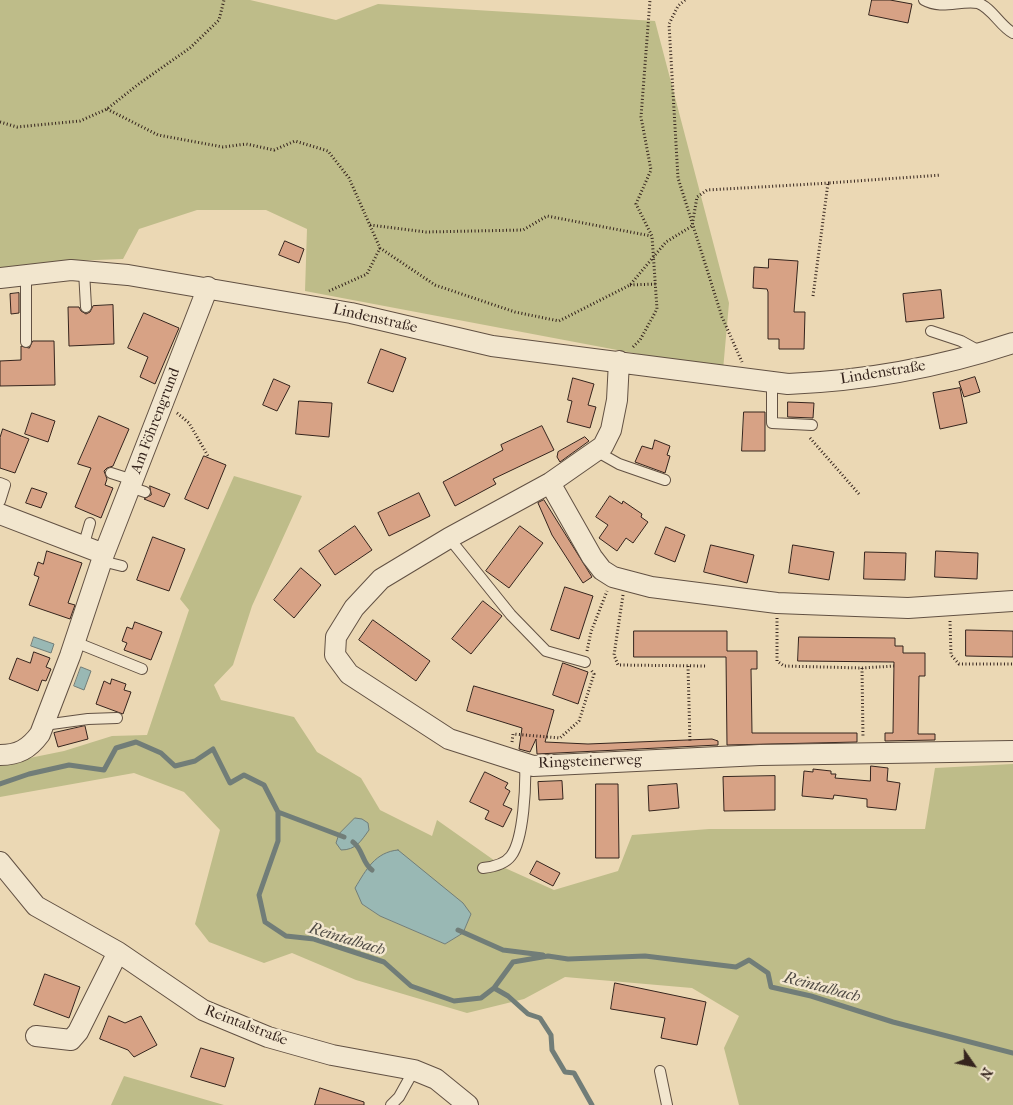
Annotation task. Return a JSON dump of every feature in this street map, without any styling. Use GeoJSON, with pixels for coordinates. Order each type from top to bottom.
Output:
{"type":"FeatureCollection","features":[{"type":"Feature","properties":{"kind":"street","name":"Lindenstraße"},"geometry":{"type":"LineString","coordinates":[[0,278],[71,270],[208,287],[316,306],[492,346],[788,384],[830,382],[937,364],[981,353],[1013,342]]}},
{"type":"Feature","properties":{"kind":"street","name":"Am Föhrengrund"},"geometry":{"type":"LineString","coordinates":[[0,755],[22,752],[33,744],[44,725],[75,642],[82,598],[103,558],[136,486],[162,404],[166,376],[208,287]]}},
{"type":"Feature","properties":{"kind":"street","name":"Ringsteinerweg"},"geometry":{"type":"LineString","coordinates":[[619,361],[617,400],[611,430],[603,446],[550,483],[449,538],[381,579],[354,608],[336,637],[335,655],[349,674],[449,739],[533,766],[691,758],[1013,751]]}},
{"type":"Feature","properties":{"kind":"street"},"geometry":{"type":"LineString","coordinates":[[550,483],[592,557],[602,570],[619,578],[651,587],[777,603],[908,608],[1013,601]]}},
{"type":"Feature","properties":{"kind":"street"},"geometry":{"type":"LineString","coordinates":[[0,514],[83,547],[103,558]]}},
{"type":"Feature","properties":{"kind":"street","name":"Reintalstraße"},"geometry":{"type":"LineString","coordinates":[[0,862],[36,906],[118,952],[202,1010],[268,1037],[332,1055],[414,1070],[436,1079],[468,1105]]}},
{"type":"Feature","properties":{"kind":"street"},"geometry":{"type":"LineString","coordinates":[[36,1036],[71,1040],[78,1032],[118,952]]}},
{"type":"Feature","properties":{"kind":"lane"},"geometry":{"type":"LineString","coordinates":[[924,0],[945,5],[962,2],[977,3],[986,8],[1013,33]]}},
{"type":"Feature","properties":{"kind":"lane"},"geometry":{"type":"LineString","coordinates":[[84,271],[86,306]]}},
{"type":"Feature","properties":{"kind":"lane"},"geometry":{"type":"LineString","coordinates":[[26,275],[26,342]]}},
{"type":"Feature","properties":{"kind":"lane"},"geometry":{"type":"LineString","coordinates":[[930,331],[961,341],[978,349],[981,353]]}},
{"type":"Feature","properties":{"kind":"lane"},"geometry":{"type":"LineString","coordinates":[[772,382],[772,423],[810,425]]}},
{"type":"Feature","properties":{"kind":"lane"},"geometry":{"type":"LineString","coordinates":[[596,451],[619,464],[665,480]]}},
{"type":"Feature","properties":{"kind":"lane"},"geometry":{"type":"LineString","coordinates":[[112,473],[136,486]]}},
{"type":"Feature","properties":{"kind":"lane"},"geometry":{"type":"LineString","coordinates":[[0,483],[6,486],[0,501]]}},
{"type":"Feature","properties":{"kind":"lane"},"geometry":{"type":"LineString","coordinates":[[83,547],[90,523]]}},
{"type":"Feature","properties":{"kind":"lane"},"geometry":{"type":"LineString","coordinates":[[449,538],[511,615],[546,651],[585,662]]}},
{"type":"Feature","properties":{"kind":"lane"},"geometry":{"type":"LineString","coordinates":[[103,558],[122,566]]}},
{"type":"Feature","properties":{"kind":"lane"},"geometry":{"type":"LineString","coordinates":[[75,642],[142,669]]}},
{"type":"Feature","properties":{"kind":"lane"},"geometry":{"type":"LineString","coordinates":[[44,725],[88,719],[117,718]]}},
{"type":"Feature","properties":{"kind":"lane"},"geometry":{"type":"LineString","coordinates":[[483,868],[494,867],[511,857],[514,850],[525,803],[517,760]]}},
{"type":"Feature","properties":{"kind":"lane"},"geometry":{"type":"LineString","coordinates":[[391,1105],[399,1097],[414,1070]]}},
{"type":"Feature","properties":{"kind":"lane"},"geometry":{"type":"LineString","coordinates":[[660,1071],[667,1105]]}},
{"type":"Feature","properties":{"kind":"path"},"geometry":{"type":"LineString","coordinates":[[0,122],[17,127],[80,121],[107,109],[190,48],[220,20],[224,0]]}},
{"type":"Feature","properties":{"kind":"path"},"geometry":{"type":"LineString","coordinates":[[619,361],[640,340],[657,309],[652,236],[636,204],[651,170],[641,117],[650,0]]}},
{"type":"Feature","properties":{"kind":"path"},"geometry":{"type":"LineString","coordinates":[[685,0],[678,6],[669,24],[678,178],[722,317],[750,380]]}},
{"type":"Feature","properties":{"kind":"path"},"geometry":{"type":"LineString","coordinates":[[107,109],[158,135],[223,147],[246,144],[274,150],[295,141],[328,151],[349,178],[380,248],[435,285],[515,312],[559,321],[630,285],[666,242],[692,226],[697,196],[707,190],[941,175]]}},
{"type":"Feature","properties":{"kind":"path"},"geometry":{"type":"LineString","coordinates":[[812,296],[828,183],[830,183]]}},
{"type":"Feature","properties":{"kind":"path"},"geometry":{"type":"LineString","coordinates":[[370,225],[426,232],[523,230],[547,216],[652,236]]}},
{"type":"Feature","properties":{"kind":"path"},"geometry":{"type":"LineString","coordinates":[[316,306],[331,288],[367,274],[380,248]]}},
{"type":"Feature","properties":{"kind":"path"},"geometry":{"type":"LineString","coordinates":[[630,285],[656,284]]}},
{"type":"Feature","properties":{"kind":"path"},"geometry":{"type":"LineString","coordinates":[[162,404],[190,423],[208,456]]}},
{"type":"Feature","properties":{"kind":"path"},"geometry":{"type":"LineString","coordinates":[[810,425],[810,438],[859,494]]}},
{"type":"Feature","properties":{"kind":"path"},"geometry":{"type":"LineString","coordinates":[[517,760],[514,734],[560,738],[579,721],[594,674],[585,662],[591,632],[619,578]]}},
{"type":"Feature","properties":{"kind":"path"},"geometry":{"type":"LineString","coordinates":[[619,578],[614,655],[618,665],[707,666]]}},
{"type":"Feature","properties":{"kind":"path"},"geometry":{"type":"LineString","coordinates":[[777,603],[776,661],[784,666],[862,668],[894,666]]}},
{"type":"Feature","properties":{"kind":"path"},"geometry":{"type":"LineString","coordinates":[[950,605],[951,655],[959,664],[1013,664]]}},
{"type":"Feature","properties":{"kind":"path"},"geometry":{"type":"LineString","coordinates":[[688,666],[691,758]]}},
{"type":"Feature","properties":{"kind":"path"},"geometry":{"type":"LineString","coordinates":[[862,668],[863,754]]}},
{"type":"Feature","properties":{"kind":"shaded area"},"geometry":{"type":"Polygon","coordinates":[[[0,0],[250,0],[336,20],[378,4],[655,21],[729,303],[723,370],[305,291],[307,229],[266,210],[197,210],[139,229],[123,259],[69,261],[0,269],[0,0]]]}},
{"type":"Feature","properties":{"kind":"shaded area"},"geometry":{"type":"Polygon","coordinates":[[[234,476],[302,496],[252,606],[233,665],[214,685],[221,700],[294,717],[317,752],[361,778],[380,810],[432,836],[437,820],[505,868],[554,890],[618,871],[632,835],[709,829],[925,829],[935,768],[1013,764],[1013,1105],[739,1105],[724,1048],[739,1016],[692,988],[565,977],[524,999],[467,1013],[356,980],[292,953],[264,963],[209,942],[195,924],[220,830],[184,792],[134,773],[0,797],[0,764],[64,751],[112,736],[147,735],[189,610],[180,599],[234,476]],[[398,851],[362,904],[380,916],[445,944],[463,933],[471,914],[398,851]]]}},
{"type":"Feature","properties":{"kind":"shaded area"},"geometry":{"type":"Polygon","coordinates":[[[124,1076],[224,1105],[111,1105],[124,1076]]]}},
{"type":"Feature","properties":{"kind":"water"},"geometry":{"type":"Polygon","coordinates":[[[34,637],[54,644],[51,653],[31,646],[34,637]]]}},
{"type":"Feature","properties":{"kind":"water"},"geometry":{"type":"Polygon","coordinates":[[[81,667],[91,671],[84,690],[74,686],[81,667]]]}},
{"type":"Feature","properties":{"kind":"water"},"geometry":{"type":"Polygon","coordinates":[[[355,818],[362,819],[368,823],[369,830],[354,847],[341,850],[336,843],[339,834],[355,818]]]}},
{"type":"Feature","properties":{"kind":"water"},"geometry":{"type":"Polygon","coordinates":[[[398,850],[463,903],[471,914],[463,933],[445,944],[380,916],[362,904],[355,888],[363,875],[377,858],[390,851],[398,850]]]}},
{"type":"Feature","properties":{"kind":"building"},"geometry":{"type":"Polygon","coordinates":[[[872,0],[890,0],[912,4],[908,23],[869,15],[872,0]]]}},
{"type":"Feature","properties":{"kind":"building"},"geometry":{"type":"Polygon","coordinates":[[[285,241],[304,249],[299,263],[279,255],[285,241]]]}},
{"type":"Feature","properties":{"kind":"building"},"geometry":{"type":"Polygon","coordinates":[[[769,259],[798,261],[794,312],[805,312],[804,349],[779,349],[779,339],[768,339],[768,292],[767,289],[753,288],[754,267],[768,268],[769,259]]]}},
{"type":"Feature","properties":{"kind":"building"},"geometry":{"type":"Polygon","coordinates":[[[941,290],[944,318],[906,322],[903,294],[941,290]]]}},
{"type":"Feature","properties":{"kind":"building"},"geometry":{"type":"Polygon","coordinates":[[[19,293],[19,313],[11,314],[10,294],[19,293]]]}},
{"type":"Feature","properties":{"kind":"building"},"geometry":{"type":"Polygon","coordinates":[[[113,305],[114,344],[69,346],[68,307],[79,307],[86,314],[90,312],[93,306],[113,305]]]}},
{"type":"Feature","properties":{"kind":"building"},"geometry":{"type":"Polygon","coordinates":[[[144,313],[179,328],[155,384],[140,377],[148,357],[128,348],[144,313]]]}},
{"type":"Feature","properties":{"kind":"building"},"geometry":{"type":"Polygon","coordinates":[[[33,341],[54,341],[55,385],[0,386],[0,361],[21,360],[21,346],[29,348],[33,341]]]}},
{"type":"Feature","properties":{"kind":"building"},"geometry":{"type":"Polygon","coordinates":[[[381,349],[406,358],[393,392],[368,383],[381,349]]]}},
{"type":"Feature","properties":{"kind":"building"},"geometry":{"type":"Polygon","coordinates":[[[975,377],[980,392],[964,397],[959,382],[975,377]]]}},
{"type":"Feature","properties":{"kind":"building"},"geometry":{"type":"Polygon","coordinates":[[[573,378],[594,384],[588,405],[596,407],[590,428],[567,422],[572,401],[568,400],[573,378]]]}},
{"type":"Feature","properties":{"kind":"building"},"geometry":{"type":"Polygon","coordinates":[[[274,379],[290,386],[277,411],[263,405],[274,379]]]}},
{"type":"Feature","properties":{"kind":"building"},"geometry":{"type":"Polygon","coordinates":[[[960,388],[967,423],[940,429],[933,393],[960,388]]]}},
{"type":"Feature","properties":{"kind":"building"},"geometry":{"type":"Polygon","coordinates":[[[299,401],[332,403],[329,437],[296,434],[299,401]]]}},
{"type":"Feature","properties":{"kind":"building"},"geometry":{"type":"Polygon","coordinates":[[[788,402],[814,403],[813,418],[788,417],[788,402]]]}},
{"type":"Feature","properties":{"kind":"building"},"geometry":{"type":"Polygon","coordinates":[[[744,412],[765,412],[765,451],[742,451],[744,412]]]}},
{"type":"Feature","properties":{"kind":"building"},"geometry":{"type":"Polygon","coordinates":[[[32,413],[55,421],[48,442],[25,434],[32,413]]]}},
{"type":"Feature","properties":{"kind":"building"},"geometry":{"type":"Polygon","coordinates":[[[99,416],[129,429],[113,466],[104,471],[107,479],[105,485],[113,488],[101,518],[75,507],[91,468],[78,464],[99,416]]]}},
{"type":"Feature","properties":{"kind":"building"},"geometry":{"type":"Polygon","coordinates":[[[542,426],[554,450],[493,479],[496,484],[455,506],[443,482],[503,450],[501,445],[542,426]]]}},
{"type":"Feature","properties":{"kind":"building"},"geometry":{"type":"Polygon","coordinates":[[[3,429],[29,439],[15,473],[0,468],[0,438],[3,429]]]}},
{"type":"Feature","properties":{"kind":"building"},"geometry":{"type":"Polygon","coordinates":[[[585,437],[589,441],[560,462],[557,457],[558,452],[585,437]]]}},
{"type":"Feature","properties":{"kind":"building"},"geometry":{"type":"Polygon","coordinates":[[[655,440],[670,446],[667,455],[670,456],[665,473],[635,462],[642,446],[652,449],[655,440]]]}},
{"type":"Feature","properties":{"kind":"building"},"geometry":{"type":"Polygon","coordinates":[[[204,456],[226,465],[208,509],[185,499],[204,456]]]}},
{"type":"Feature","properties":{"kind":"building"},"geometry":{"type":"Polygon","coordinates":[[[150,486],[170,494],[164,507],[144,499],[151,495],[150,486]]]}},
{"type":"Feature","properties":{"kind":"building"},"geometry":{"type":"Polygon","coordinates":[[[32,488],[47,493],[41,508],[26,503],[32,488]]]}},
{"type":"Feature","properties":{"kind":"building"},"geometry":{"type":"Polygon","coordinates":[[[419,493],[430,516],[389,536],[378,513],[419,493]]]}},
{"type":"Feature","properties":{"kind":"building"},"geometry":{"type":"Polygon","coordinates":[[[610,496],[622,504],[623,501],[642,514],[641,517],[648,522],[633,543],[626,538],[617,551],[599,538],[608,525],[596,517],[610,496]]]}},
{"type":"Feature","properties":{"kind":"building"},"geometry":{"type":"Polygon","coordinates":[[[544,500],[592,577],[583,583],[552,535],[538,503],[544,500]]]}},
{"type":"Feature","properties":{"kind":"building"},"geometry":{"type":"Polygon","coordinates":[[[355,526],[372,550],[335,575],[319,551],[355,526]]]}},
{"type":"Feature","properties":{"kind":"building"},"geometry":{"type":"Polygon","coordinates":[[[520,526],[543,543],[509,588],[486,571],[520,526]]]}},
{"type":"Feature","properties":{"kind":"building"},"geometry":{"type":"Polygon","coordinates":[[[666,527],[685,535],[675,562],[655,554],[666,527]]]}},
{"type":"Feature","properties":{"kind":"building"},"geometry":{"type":"Polygon","coordinates":[[[153,537],[185,549],[169,591],[137,580],[153,537]]]}},
{"type":"Feature","properties":{"kind":"building"},"geometry":{"type":"Polygon","coordinates":[[[711,545],[754,555],[747,583],[704,572],[711,545]]]}},
{"type":"Feature","properties":{"kind":"building"},"geometry":{"type":"Polygon","coordinates":[[[793,545],[834,552],[829,580],[789,573],[793,545]]]}},
{"type":"Feature","properties":{"kind":"building"},"geometry":{"type":"Polygon","coordinates":[[[47,551],[82,563],[68,603],[75,605],[70,619],[29,605],[39,577],[34,575],[38,562],[43,564],[47,551]]]}},
{"type":"Feature","properties":{"kind":"building"},"geometry":{"type":"Polygon","coordinates":[[[936,551],[978,553],[977,579],[935,577],[936,551]]]}},
{"type":"Feature","properties":{"kind":"building"},"geometry":{"type":"Polygon","coordinates":[[[865,552],[906,553],[905,580],[864,579],[865,552]]]}},
{"type":"Feature","properties":{"kind":"building"},"geometry":{"type":"Polygon","coordinates":[[[301,568],[321,585],[294,618],[274,600],[301,568]]]}},
{"type":"Feature","properties":{"kind":"building"},"geometry":{"type":"Polygon","coordinates":[[[565,587],[593,596],[579,639],[551,630],[565,587]]]}},
{"type":"Feature","properties":{"kind":"building"},"geometry":{"type":"Polygon","coordinates":[[[483,601],[502,616],[471,654],[452,639],[483,601]]]}},
{"type":"Feature","properties":{"kind":"building"},"geometry":{"type":"Polygon","coordinates":[[[373,620],[430,661],[416,681],[359,640],[373,620]]]}},
{"type":"Feature","properties":{"kind":"building"},"geometry":{"type":"Polygon","coordinates":[[[135,622],[162,632],[151,660],[124,650],[127,643],[122,641],[127,627],[132,629],[135,622]]]}},
{"type":"Feature","properties":{"kind":"building"},"geometry":{"type":"Polygon","coordinates":[[[966,630],[1013,631],[1013,657],[966,656],[966,630]]]}},
{"type":"Feature","properties":{"kind":"building"},"geometry":{"type":"Polygon","coordinates":[[[634,631],[727,631],[727,651],[757,651],[757,669],[751,669],[752,733],[857,733],[857,742],[727,745],[726,657],[634,657],[634,631]]]}},
{"type":"Feature","properties":{"kind":"building"},"geometry":{"type":"Polygon","coordinates":[[[799,637],[895,638],[895,646],[903,646],[903,653],[925,653],[925,676],[919,676],[918,734],[935,734],[935,740],[885,741],[885,733],[893,733],[894,662],[798,661],[799,637]]]}},
{"type":"Feature","properties":{"kind":"building"},"geometry":{"type":"Polygon","coordinates":[[[34,652],[50,658],[46,667],[51,669],[46,681],[42,680],[38,691],[9,679],[17,658],[30,663],[34,652]]]}},
{"type":"Feature","properties":{"kind":"building"},"geometry":{"type":"Polygon","coordinates":[[[563,663],[588,672],[578,704],[553,695],[563,663]]]}},
{"type":"Feature","properties":{"kind":"building"},"geometry":{"type":"Polygon","coordinates":[[[112,679],[126,684],[124,690],[131,692],[123,714],[96,704],[104,681],[110,684],[112,679]]]}},
{"type":"Feature","properties":{"kind":"building"},"geometry":{"type":"Polygon","coordinates":[[[474,686],[554,710],[545,742],[588,744],[712,739],[718,741],[718,745],[537,754],[536,739],[530,752],[519,749],[522,728],[467,711],[474,686]]]}},
{"type":"Feature","properties":{"kind":"building"},"geometry":{"type":"Polygon","coordinates":[[[85,726],[88,739],[58,747],[54,733],[85,726]]]}},
{"type":"Feature","properties":{"kind":"building"},"geometry":{"type":"Polygon","coordinates":[[[871,766],[888,768],[887,781],[900,783],[896,810],[867,807],[867,799],[834,795],[833,799],[802,796],[804,771],[813,772],[813,769],[831,771],[831,774],[836,774],[835,778],[870,781],[871,766]]]}},
{"type":"Feature","properties":{"kind":"building"},"geometry":{"type":"Polygon","coordinates":[[[485,772],[508,783],[505,788],[510,791],[503,805],[512,809],[503,827],[485,819],[489,811],[470,802],[485,772]]]}},
{"type":"Feature","properties":{"kind":"building"},"geometry":{"type":"Polygon","coordinates":[[[775,776],[775,810],[724,811],[723,777],[775,776]]]}},
{"type":"Feature","properties":{"kind":"building"},"geometry":{"type":"Polygon","coordinates":[[[562,781],[563,799],[539,800],[538,782],[562,781]]]}},
{"type":"Feature","properties":{"kind":"building"},"geometry":{"type":"Polygon","coordinates":[[[596,784],[618,784],[619,858],[596,858],[596,784]]]}},
{"type":"Feature","properties":{"kind":"building"},"geometry":{"type":"Polygon","coordinates":[[[677,784],[679,808],[649,811],[648,786],[677,784]]]}},
{"type":"Feature","properties":{"kind":"building"},"geometry":{"type":"Polygon","coordinates":[[[537,861],[560,873],[553,886],[530,874],[537,861]]]}},
{"type":"Feature","properties":{"kind":"building"},"geometry":{"type":"Polygon","coordinates":[[[45,974],[80,987],[69,1018],[34,1005],[45,974]]]}},
{"type":"Feature","properties":{"kind":"building"},"geometry":{"type":"Polygon","coordinates":[[[615,983],[706,1002],[697,1045],[661,1038],[665,1018],[611,1009],[615,983]]]}},
{"type":"Feature","properties":{"kind":"building"},"geometry":{"type":"Polygon","coordinates":[[[109,1016],[125,1023],[141,1016],[157,1045],[134,1057],[128,1050],[100,1039],[109,1016]]]}},
{"type":"Feature","properties":{"kind":"building"},"geometry":{"type":"Polygon","coordinates":[[[201,1048],[234,1058],[225,1087],[191,1077],[201,1048]]]}},
{"type":"Feature","properties":{"kind":"building"},"geometry":{"type":"Polygon","coordinates":[[[320,1088],[364,1102],[364,1105],[315,1105],[320,1088]]]}},
{"type":"Feature","properties":{"kind":"waterway","name":"Reintalbach"},"geometry":{"type":"LineString","coordinates":[[0,784],[29,774],[69,765],[104,770],[116,748],[136,742],[161,753],[175,766],[195,761],[213,749],[230,783],[244,775],[264,785],[278,812],[278,841],[259,895],[265,922],[286,936],[314,939],[384,962],[411,986],[454,1001],[481,998],[494,988],[513,962],[548,956],[568,959],[645,956],[736,967],[749,960],[768,973],[771,987],[811,996],[893,1022],[1013,1053]]}},
{"type":"Feature","properties":{"kind":"waterway"},"geometry":{"type":"LineString","coordinates":[[278,812],[344,837]]}},
{"type":"Feature","properties":{"kind":"waterway"},"geometry":{"type":"LineString","coordinates":[[353,842],[359,848],[366,864],[372,870]]}},
{"type":"Feature","properties":{"kind":"waterway"},"geometry":{"type":"LineString","coordinates":[[458,930],[503,950],[543,955]]}},
{"type":"Feature","properties":{"kind":"waterway"},"geometry":{"type":"LineString","coordinates":[[494,988],[508,996],[528,1014],[540,1018],[551,1035],[552,1050],[565,1072],[574,1073],[592,1105]]}}]}
